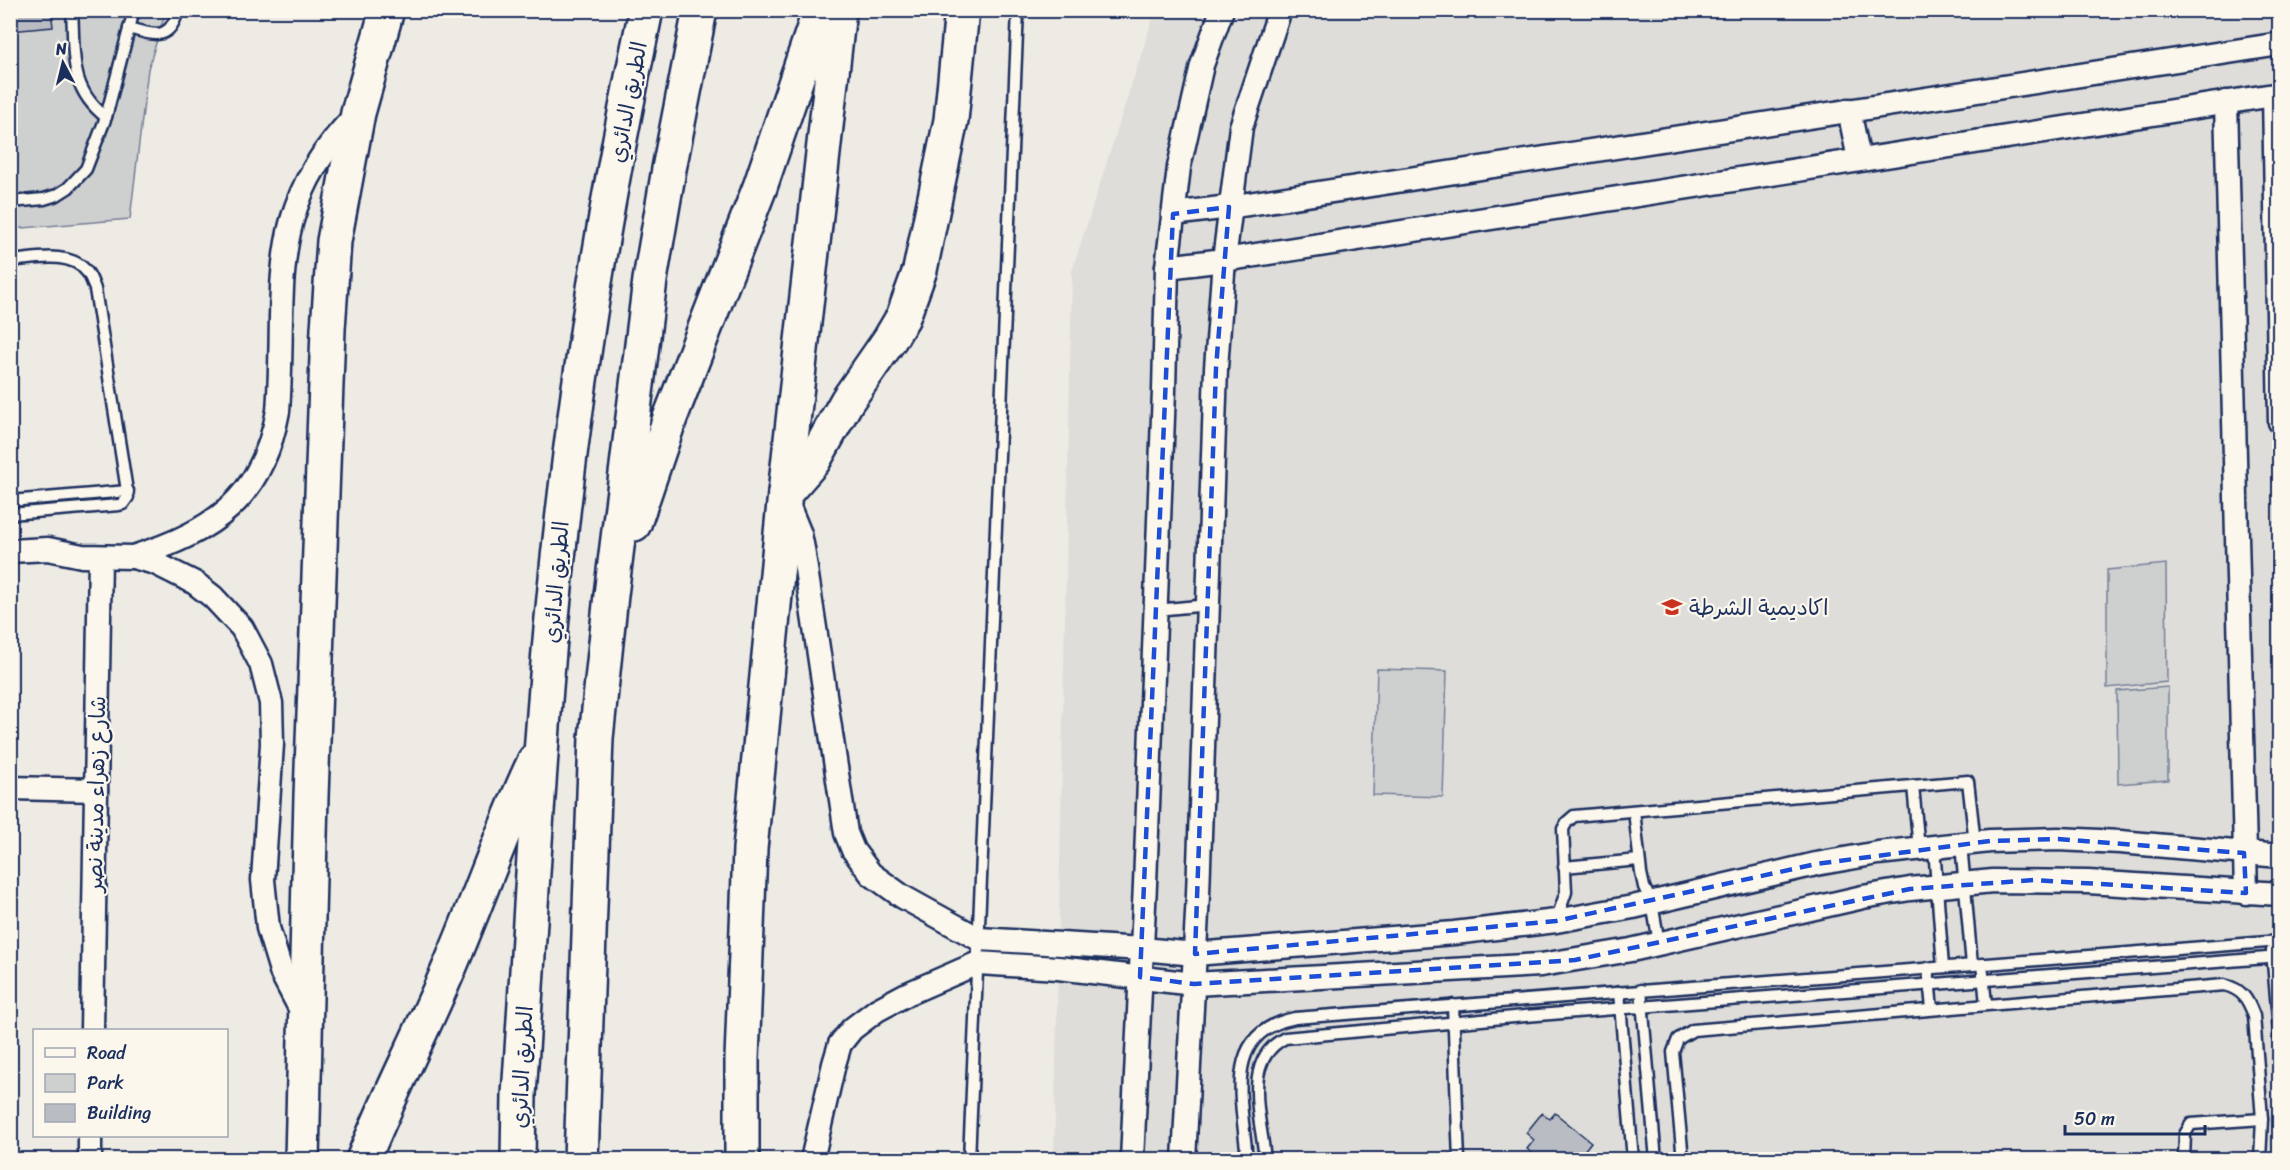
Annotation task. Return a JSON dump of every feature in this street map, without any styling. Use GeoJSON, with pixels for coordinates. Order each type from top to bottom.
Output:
{"type":"FeatureCollection","features":[{"type":"Feature","properties":{"kind":"highway"},"geometry":{"type":"LineString","coordinates":[[302,1160],[328,329],[334,241],[358,113],[387,10]]}},
{"type":"Feature","properties":{"kind":"highway","name":"الطريق الدائري"},"geometry":{"type":"LineString","coordinates":[[518,1160],[519,1095],[543,742],[552,620],[564,505],[597,267],[646,10]]}},
{"type":"Feature","properties":{"kind":"highway"},"geometry":{"type":"LineString","coordinates":[[581,1160],[596,738],[611,595],[650,280],[700,10]]}},
{"type":"Feature","properties":{"kind":"highway"},"geometry":{"type":"LineString","coordinates":[[611,595],[670,418],[760,187],[820,10]]}},
{"type":"Feature","properties":{"kind":"highway"},"geometry":{"type":"LineString","coordinates":[[742,1160],[742,1047],[750,849],[785,496],[839,10]]}},
{"type":"Feature","properties":{"kind":"highway"},"geometry":{"type":"LineString","coordinates":[[785,496],[814,460],[847,401],[890,339],[912,294],[920,270],[951,120],[962,10]]}},
{"type":"Feature","properties":{"kind":"highway"},"geometry":{"type":"LineString","coordinates":[[363,1160],[453,960],[516,800],[543,742]]}},
{"type":"Feature","properties":{"kind":"street"},"geometry":{"type":"LineString","coordinates":[[1132,1160],[1156,610],[1167,267],[1179,167],[1202,64],[1222,10]]}},
{"type":"Feature","properties":{"kind":"street"},"geometry":{"type":"LineString","coordinates":[[1184,1160],[1194,984],[1216,368],[1224,260],[1240,127],[1280,10]]}},
{"type":"Feature","properties":{"kind":"street"},"geometry":{"type":"LineString","coordinates":[[1173,214],[2280,44]]}},
{"type":"Feature","properties":{"kind":"street"},"geometry":{"type":"LineString","coordinates":[[1167,267],[1224,260],[2277,95],[2280,422]]}},
{"type":"Feature","properties":{"kind":"street"},"geometry":{"type":"LineString","coordinates":[[2226,102],[2246,893]]}},
{"type":"Feature","properties":{"kind":"street"},"geometry":{"type":"LineString","coordinates":[[1849,110],[1859,159]]}},
{"type":"Feature","properties":{"kind":"street"},"geometry":{"type":"LineString","coordinates":[[10,551],[48,549],[82,556],[133,557],[178,542],[212,523],[240,497],[261,465],[275,429],[278,411],[281,278],[289,228],[296,204],[320,158],[337,135],[358,113]]}},
{"type":"Feature","properties":{"kind":"street"},"geometry":{"type":"LineString","coordinates":[[785,496],[803,549],[846,833],[853,850],[871,874],[903,897],[979,939],[1195,954],[1454,933],[1588,917],[1816,864],[1878,853],[2058,838],[2280,856]]}},
{"type":"Feature","properties":{"kind":"street","name":"شارع زهراء مدينة نصر"},"geometry":{"type":"LineString","coordinates":[[92,1029],[100,557]]}},
{"type":"Feature","properties":{"kind":"street"},"geometry":{"type":"LineString","coordinates":[[133,557],[176,572],[213,597],[242,628],[261,664],[269,693],[272,724],[264,904],[277,959],[292,996],[305,1017]]}},
{"type":"Feature","properties":{"kind":"street"},"geometry":{"type":"LineString","coordinates":[[10,788],[96,790]]}},
{"type":"Feature","properties":{"kind":"street"},"geometry":{"type":"LineString","coordinates":[[812,1160],[840,1044],[852,1029],[877,1010],[897,999],[978,963],[1058,968],[1194,984],[1541,965],[1659,943],[1819,905],[1910,889],[1993,881],[2088,882],[2280,894]]}},
{"type":"Feature","properties":{"kind":"street"},"geometry":{"type":"LineString","coordinates":[[90,1137],[90,1160]]}},
{"type":"Feature","properties":{"kind":"lane"},"geometry":{"type":"LineString","coordinates":[[72,10],[76,68],[80,86],[89,102],[106,117]]}},
{"type":"Feature","properties":{"kind":"lane"},"geometry":{"type":"LineString","coordinates":[[10,202],[44,199],[57,195],[78,180],[92,157],[106,117],[134,10]]}},
{"type":"Feature","properties":{"kind":"lane"},"geometry":{"type":"LineString","coordinates":[[129,28],[151,34],[164,33],[174,24],[178,10]]}},
{"type":"Feature","properties":{"kind":"lane"},"geometry":{"type":"LineString","coordinates":[[969,1160],[1018,10]]}},
{"type":"Feature","properties":{"kind":"lane"},"geometry":{"type":"LineString","coordinates":[[10,261],[51,258],[71,260],[87,271],[95,289],[128,491],[127,501],[119,505],[10,514]]}},
{"type":"Feature","properties":{"kind":"lane"},"geometry":{"type":"LineString","coordinates":[[10,501],[128,491]]}},
{"type":"Feature","properties":{"kind":"lane"},"geometry":{"type":"LineString","coordinates":[[1156,610],[1208,605]]}},
{"type":"Feature","properties":{"kind":"lane"},"geometry":{"type":"LineString","coordinates":[[1556,921],[1566,891],[1563,829],[1574,816],[1968,781],[1968,844],[1965,884],[1977,965],[1984,981],[1986,1004]]}},
{"type":"Feature","properties":{"kind":"lane"},"geometry":{"type":"LineString","coordinates":[[1913,786],[1926,848],[1937,886],[1943,967]]}},
{"type":"Feature","properties":{"kind":"lane"},"geometry":{"type":"LineString","coordinates":[[1634,811],[1644,887],[1652,903],[1659,943]]}},
{"type":"Feature","properties":{"kind":"lane"},"geometry":{"type":"LineString","coordinates":[[1564,867],[1639,860]]}},
{"type":"Feature","properties":{"kind":"lane"},"geometry":{"type":"LineString","coordinates":[[1247,1160],[1241,1082],[1245,1054],[1252,1042],[1267,1027],[1278,1021],[1295,1018],[2275,941],[2280,1042]]}},
{"type":"Feature","properties":{"kind":"lane"},"geometry":{"type":"LineString","coordinates":[[1265,1160],[1257,1084],[1262,1058],[1276,1042],[1299,1035],[2276,957]]}},
{"type":"Feature","properties":{"kind":"lane"},"geometry":{"type":"LineString","coordinates":[[1928,968],[1932,1009]]}},
{"type":"Feature","properties":{"kind":"lane"},"geometry":{"type":"LineString","coordinates":[[1683,1160],[1673,1060],[1678,1040],[1693,1030],[2224,985],[2241,992],[2249,1002],[2254,1016],[2262,1119],[2260,1160]]}},
{"type":"Feature","properties":{"kind":"lane"},"geometry":{"type":"LineString","coordinates":[[1641,990],[1656,1160]]}},
{"type":"Feature","properties":{"kind":"lane"},"geometry":{"type":"LineString","coordinates":[[1619,992],[1633,1160]]}},
{"type":"Feature","properties":{"kind":"lane"},"geometry":{"type":"LineString","coordinates":[[1453,1005],[1459,1160]]}},
{"type":"Feature","properties":{"kind":"lane"},"geometry":{"type":"LineString","coordinates":[[2184,1160],[2185,1134],[2191,1124],[2262,1119]]}},
{"type":"Feature","properties":{"kind":"highlighted area"},"geometry":{"type":"Polygon","coordinates":[[[1229,207],[1216,368],[1195,954],[1556,921],[1816,864],[1990,841],[2058,839],[2244,853],[2246,893],[2034,880],[1910,889],[1575,960],[1194,984],[1140,977],[1173,214],[1229,207]]]}},
{"type":"Feature","properties":{"kind":"shaded area","name":"اكاديمية الشرطة"},"geometry":{"type":"Polygon","coordinates":[[[1155,11],[2279,11],[2279,1159],[1054,1160],[1072,271],[1155,11]]]}},
{"type":"Feature","properties":{"kind":"green space"},"geometry":{"type":"Polygon","coordinates":[[[11,11],[166,11],[148,69],[130,219],[11,229],[11,11]]]}},
{"type":"Feature","properties":{"kind":"green space"},"geometry":{"type":"Polygon","coordinates":[[[2166,564],[2167,682],[2107,688],[2107,570],[2166,564]]]}},
{"type":"Feature","properties":{"kind":"green space"},"geometry":{"type":"Polygon","coordinates":[[[1377,669],[1447,671],[1443,797],[1373,795],[1377,669]]]}},
{"type":"Feature","properties":{"kind":"green space"},"geometry":{"type":"Polygon","coordinates":[[[2168,687],[2168,780],[2118,784],[2117,691],[2168,687]]]}},
{"type":"Feature","properties":{"kind":"building"},"geometry":{"type":"Polygon","coordinates":[[[10,10],[51,10],[53,27],[10,31],[10,10]]]}},
{"type":"Feature","properties":{"kind":"building"},"geometry":{"type":"Polygon","coordinates":[[[1542,1113],[1550,1119],[1555,1113],[1591,1142],[1581,1160],[1532,1160],[1535,1156],[1527,1149],[1534,1140],[1526,1133],[1542,1113]]]}},
{"type":"Feature","properties":{"kind":"place","name":"اكاديمية الشرطة"},"geometry":{"type":"Point","coordinates":[1672,607]}}]}
